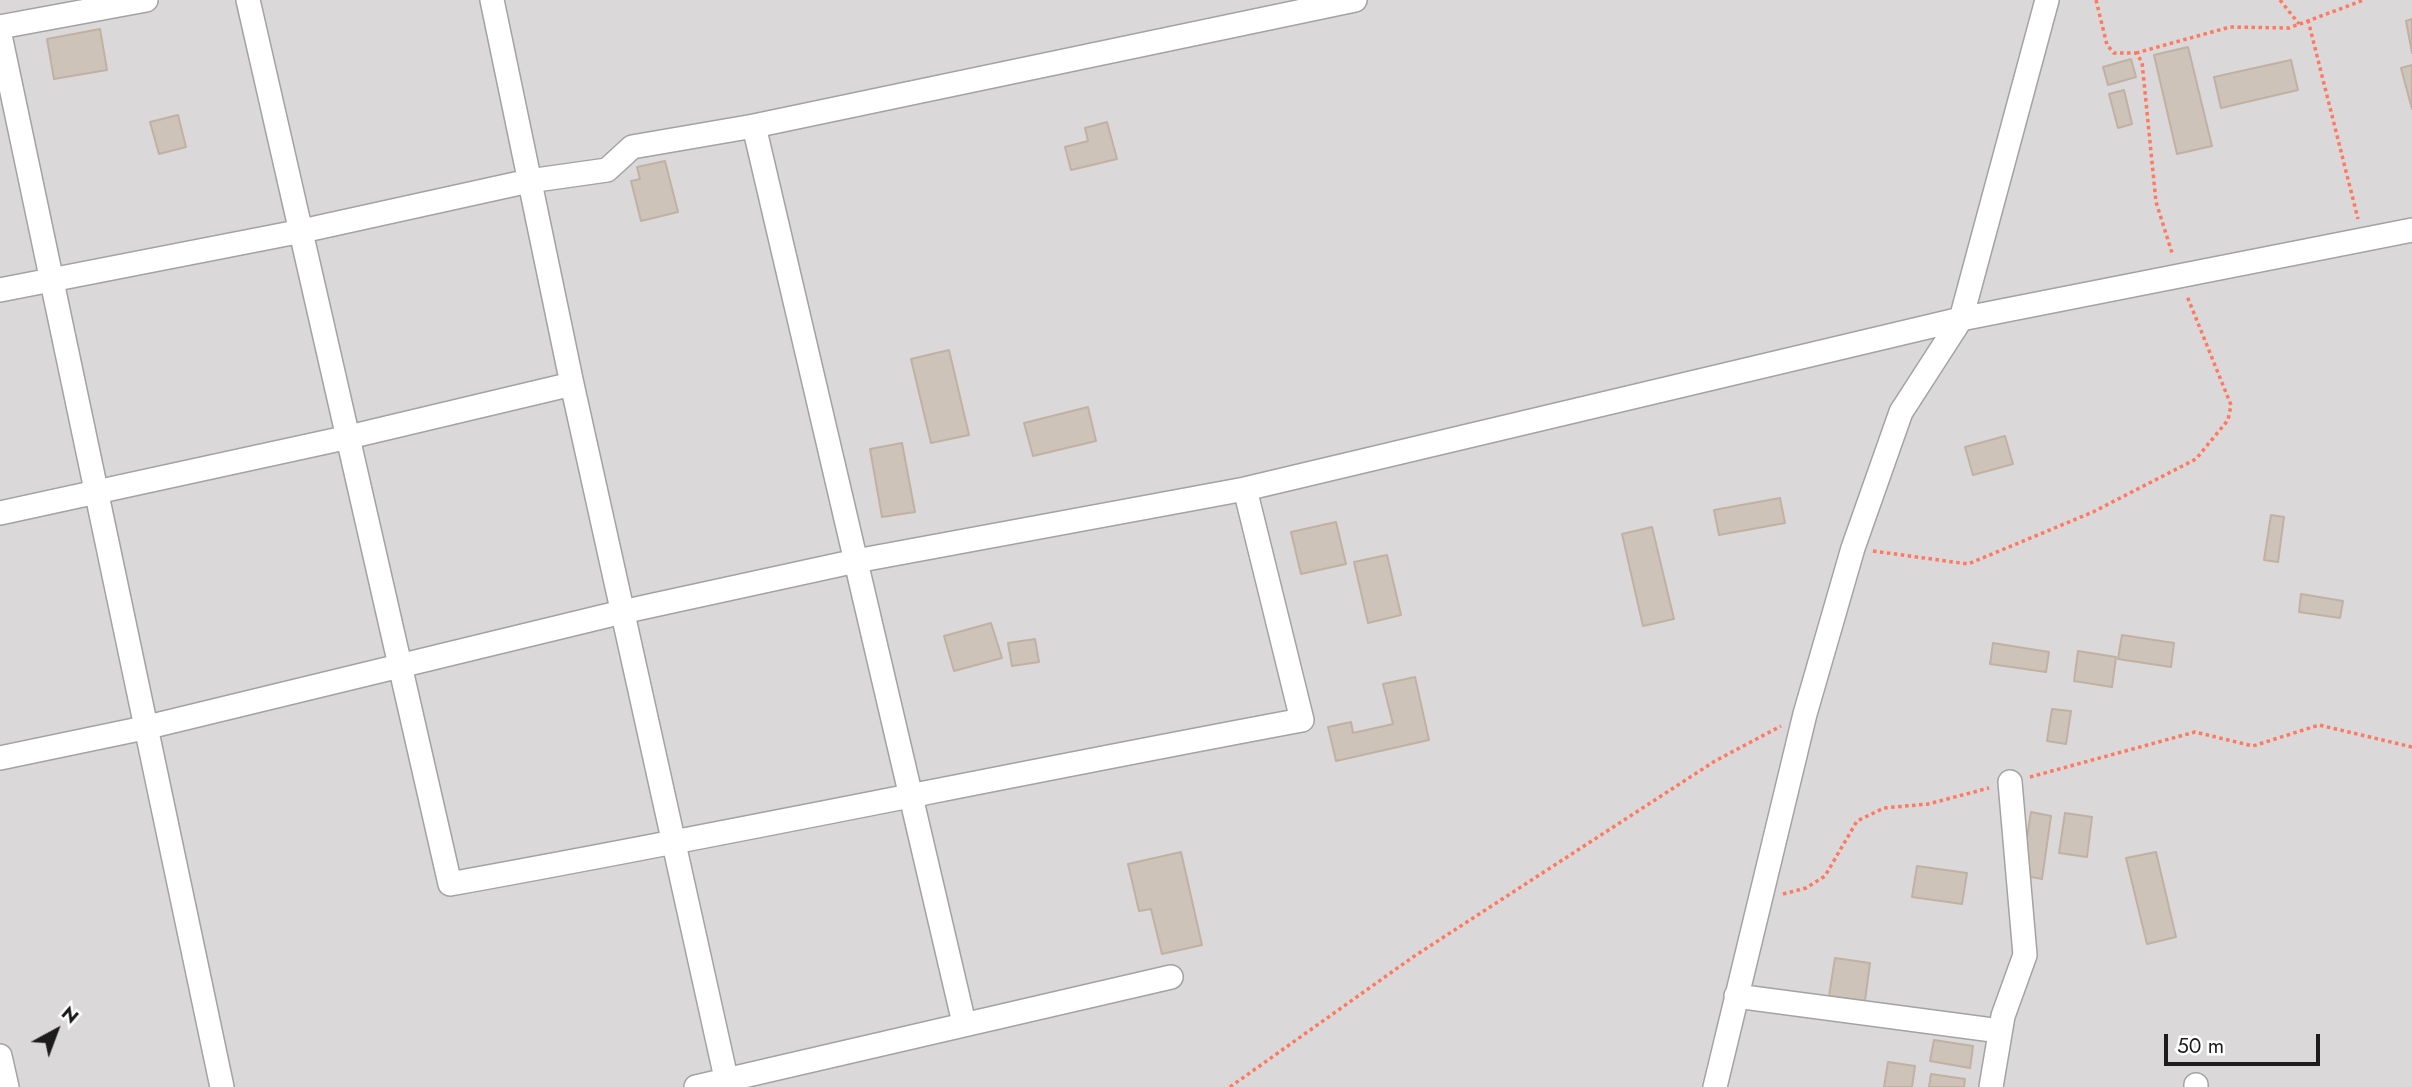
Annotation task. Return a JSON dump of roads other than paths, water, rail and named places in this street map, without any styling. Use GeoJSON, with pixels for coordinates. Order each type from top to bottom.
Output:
{"type":"FeatureCollection","features":[{"type":"Feature","properties":{"kind":"street"},"geometry":{"type":"LineString","coordinates":[[0,27],[146,0]]}},
{"type":"Feature","properties":{"kind":"street"},"geometry":{"type":"LineString","coordinates":[[248,0],[450,884],[674,844],[911,795],[1302,720],[1245,489]]}},
{"type":"Feature","properties":{"kind":"street"},"geometry":{"type":"LineString","coordinates":[[492,0],[572,384],[728,1084]]}},
{"type":"Feature","properties":{"kind":"street"},"geometry":{"type":"LineString","coordinates":[[0,290],[302,231],[529,181],[607,170],[632,147],[754,126],[1355,0]]}},
{"type":"Feature","properties":{"kind":"street"},"geometry":{"type":"LineString","coordinates":[[1715,1087],[1805,714],[1853,548],[1901,412],[1961,319],[2047,0]]}},
{"type":"Feature","properties":{"kind":"street"},"geometry":{"type":"LineString","coordinates":[[0,35],[144,728],[222,1087]]}},
{"type":"Feature","properties":{"kind":"street"},"geometry":{"type":"LineString","coordinates":[[754,126],[964,1023]]}},
{"type":"Feature","properties":{"kind":"street"},"geometry":{"type":"LineString","coordinates":[[0,758],[144,728],[401,663],[622,612],[856,561],[1245,489],[1961,319],[2412,230]]}},
{"type":"Feature","properties":{"kind":"street"},"geometry":{"type":"LineString","coordinates":[[0,513],[349,437],[572,384]]}},
{"type":"Feature","properties":{"kind":"street"},"geometry":{"type":"LineString","coordinates":[[1990,1087],[2000,1031],[2025,955],[2010,782]]}},
{"type":"Feature","properties":{"kind":"street"},"geometry":{"type":"LineString","coordinates":[[696,1087],[728,1084],[964,1023],[1171,977]]}},
{"type":"Feature","properties":{"kind":"street"},"geometry":{"type":"LineString","coordinates":[[1736,996],[2000,1031]]}},
{"type":"Feature","properties":{"kind":"street"},"geometry":{"type":"LineString","coordinates":[[0,1056],[7,1087]]}}]}
